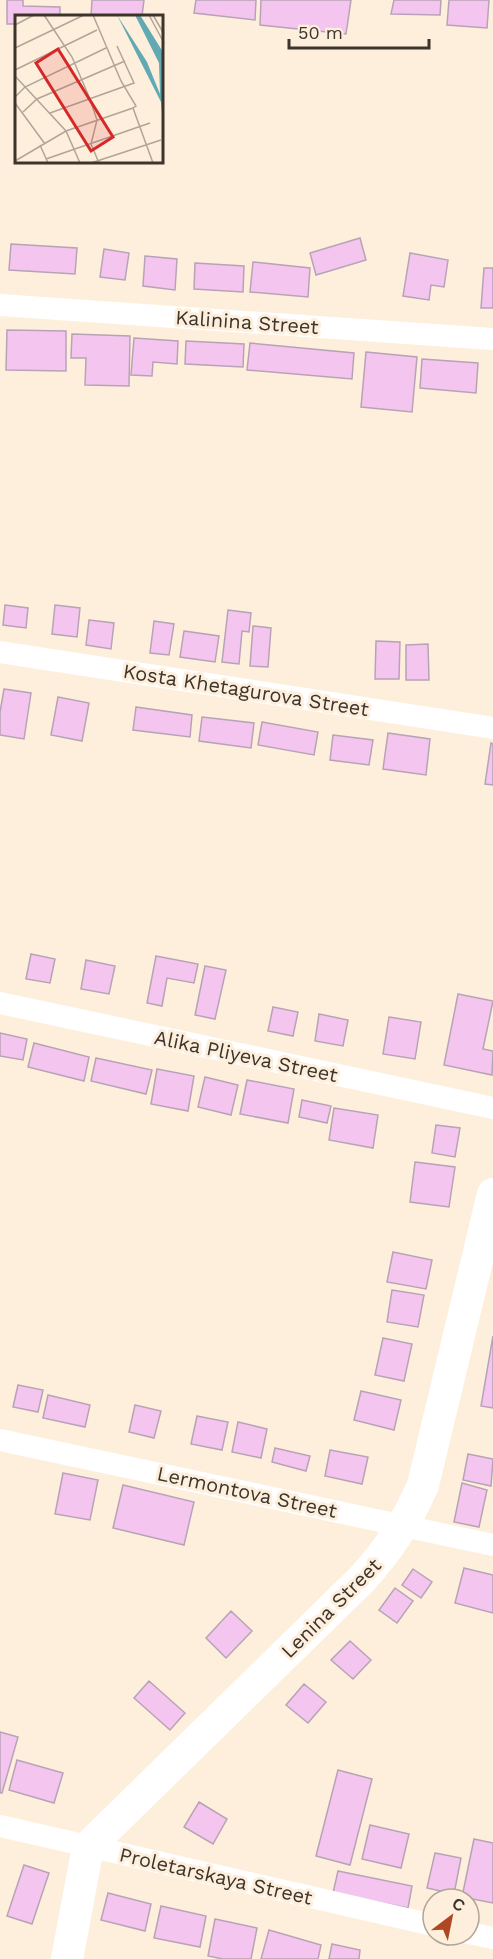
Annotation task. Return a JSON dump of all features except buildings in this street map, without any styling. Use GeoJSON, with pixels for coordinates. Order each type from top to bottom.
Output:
{"type":"FeatureCollection","features":[{"type":"Feature","properties":{"kind":"street","name":"Kalinina Street"},"geometry":{"type":"LineString","coordinates":[[0,305],[493,339]]}},
{"type":"Feature","properties":{"kind":"street","name":"Kosta Khetagurova Street"},"geometry":{"type":"LineString","coordinates":[[0,652],[493,728]]}},
{"type":"Feature","properties":{"kind":"street","name":"Alika Pliyeva Street"},"geometry":{"type":"LineString","coordinates":[[0,1003],[493,1108]]}},
{"type":"Feature","properties":{"kind":"street","name":"Lenina Street"},"geometry":{"type":"LineString","coordinates":[[88,1847],[362,1578],[384,1555],[404,1525],[423,1485],[493,1194]]}},
{"type":"Feature","properties":{"kind":"street","name":"Lermontova Street"},"geometry":{"type":"LineString","coordinates":[[0,1440],[493,1545]]}},
{"type":"Feature","properties":{"kind":"street","name":"Proletarskaya Street"},"geometry":{"type":"LineString","coordinates":[[0,1826],[421,1921]]}},
{"type":"Feature","properties":{"kind":"street"},"geometry":{"type":"LineString","coordinates":[[67,1959],[88,1847]]}}]}
